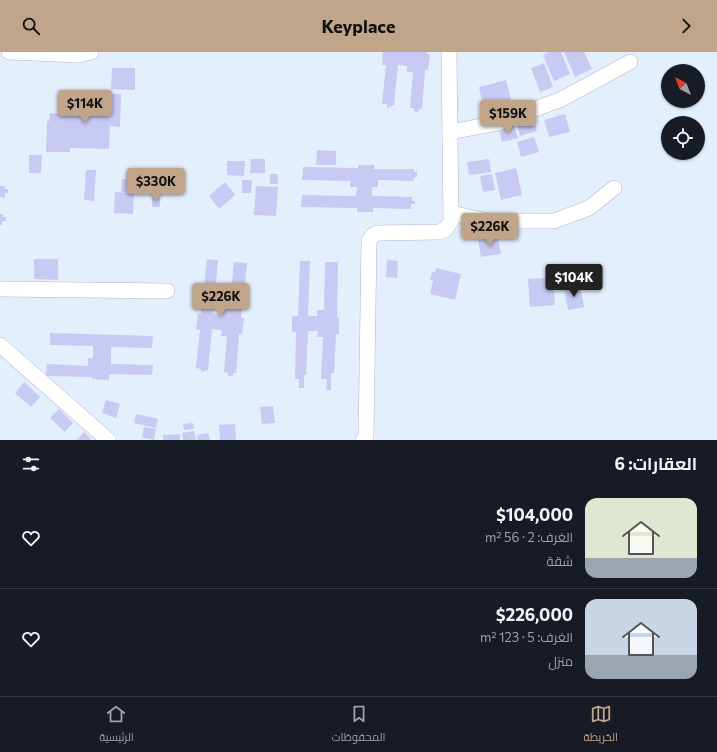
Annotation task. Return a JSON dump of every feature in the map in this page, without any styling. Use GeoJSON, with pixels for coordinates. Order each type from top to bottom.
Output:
{"type":"FeatureCollection","features":[{"type":"Feature","properties":{"kind":"street"},"geometry":{"type":"LineString","coordinates":[[9,52],[83,53]]}},
{"type":"Feature","properties":{"kind":"street"},"geometry":{"type":"LineString","coordinates":[[363,440],[366,436],[369,241],[373,235],[378,233],[439,232],[449,226],[451,221],[449,52]]}},
{"type":"Feature","properties":{"kind":"street"},"geometry":{"type":"LineString","coordinates":[[450,132],[498,123],[562,99],[630,62]]}},
{"type":"Feature","properties":{"kind":"street"},"geometry":{"type":"LineString","coordinates":[[451,213],[488,221],[554,221],[589,208],[614,188]]}},
{"type":"Feature","properties":{"kind":"street"},"geometry":{"type":"LineString","coordinates":[[0,289],[166,291]]}},
{"type":"Feature","properties":{"kind":"street"},"geometry":{"type":"LineString","coordinates":[[0,345],[108,440]]}},
{"type":"Feature","properties":{"kind":"building"},"geometry":{"type":"Polygon","coordinates":[[[383,52],[427,52],[427,54],[430,54],[428,70],[425,70],[422,109],[419,109],[418,112],[414,111],[414,108],[410,108],[413,72],[407,72],[407,66],[398,65],[394,105],[387,108],[387,104],[382,104],[386,65],[382,65],[383,52]]]}},
{"type":"Feature","properties":{"kind":"building"},"geometry":{"type":"Polygon","coordinates":[[[549,52],[561,52],[570,74],[554,81],[543,55],[549,52]]]}},
{"type":"Feature","properties":{"kind":"building"},"geometry":{"type":"Polygon","coordinates":[[[564,52],[584,52],[592,69],[575,77],[564,52]]]}},
{"type":"Feature","properties":{"kind":"building"},"geometry":{"type":"Polygon","coordinates":[[[544,63],[553,87],[540,92],[531,68],[544,63]]]}},
{"type":"Feature","properties":{"kind":"building"},"geometry":{"type":"Polygon","coordinates":[[[112,68],[135,68],[135,90],[111,89],[112,68]]]}},
{"type":"Feature","properties":{"kind":"building"},"geometry":{"type":"Polygon","coordinates":[[[506,80],[512,103],[484,110],[479,87],[506,80]]]}},
{"type":"Feature","properties":{"kind":"building"},"geometry":{"type":"Polygon","coordinates":[[[90,93],[121,94],[120,127],[110,126],[109,149],[70,148],[70,152],[46,152],[47,121],[49,121],[50,113],[69,114],[69,104],[90,104],[90,93]]]}},
{"type":"Feature","properties":{"kind":"building"},"geometry":{"type":"Polygon","coordinates":[[[494,109],[496,117],[482,121],[480,113],[494,109]]]}},
{"type":"Feature","properties":{"kind":"building"},"geometry":{"type":"Polygon","coordinates":[[[565,114],[570,132],[549,137],[544,120],[565,114]]]}},
{"type":"Feature","properties":{"kind":"building"},"geometry":{"type":"Polygon","coordinates":[[[533,117],[537,131],[520,136],[516,122],[533,117]]]}},
{"type":"Feature","properties":{"kind":"building"},"geometry":{"type":"Polygon","coordinates":[[[514,126],[518,138],[502,142],[499,130],[514,126]]]}},
{"type":"Feature","properties":{"kind":"building"},"geometry":{"type":"Polygon","coordinates":[[[534,137],[539,152],[521,157],[517,142],[534,137]]]}},
{"type":"Feature","properties":{"kind":"building"},"geometry":{"type":"Polygon","coordinates":[[[317,150],[336,151],[336,165],[316,165],[317,150]]]}},
{"type":"Feature","properties":{"kind":"building"},"geometry":{"type":"Polygon","coordinates":[[[29,155],[42,155],[41,173],[29,173],[29,155]]]}},
{"type":"Feature","properties":{"kind":"building"},"geometry":{"type":"Polygon","coordinates":[[[251,159],[265,159],[265,173],[250,173],[251,159]]]}},
{"type":"Feature","properties":{"kind":"building"},"geometry":{"type":"Polygon","coordinates":[[[489,159],[491,172],[469,175],[467,162],[489,159]]]}},
{"type":"Feature","properties":{"kind":"building"},"geometry":{"type":"Polygon","coordinates":[[[227,161],[245,161],[244,176],[227,175],[227,161]]]}},
{"type":"Feature","properties":{"kind":"building"},"geometry":{"type":"Polygon","coordinates":[[[358,165],[374,165],[374,169],[414,169],[414,172],[417,172],[417,177],[414,177],[414,181],[378,180],[378,187],[372,187],[372,196],[412,197],[412,201],[415,201],[415,204],[411,204],[411,209],[373,208],[373,212],[357,212],[357,208],[301,207],[302,195],[356,196],[357,187],[350,187],[350,181],[302,180],[303,167],[358,168],[358,165]]]}},
{"type":"Feature","properties":{"kind":"building"},"geometry":{"type":"Polygon","coordinates":[[[516,168],[522,195],[501,200],[495,173],[516,168]]]}},
{"type":"Feature","properties":{"kind":"building"},"geometry":{"type":"Polygon","coordinates":[[[86,170],[96,170],[94,201],[84,200],[86,170]]]}},
{"type":"Feature","properties":{"kind":"building"},"geometry":{"type":"Polygon","coordinates":[[[270,174],[278,174],[278,184],[270,184],[270,174]]]}},
{"type":"Feature","properties":{"kind":"building"},"geometry":{"type":"Polygon","coordinates":[[[492,174],[495,190],[483,192],[480,176],[492,174]]]}},
{"type":"Feature","properties":{"kind":"building"},"geometry":{"type":"Polygon","coordinates":[[[122,179],[135,179],[135,192],[121,192],[122,179]]]}},
{"type":"Feature","properties":{"kind":"building"},"geometry":{"type":"Polygon","coordinates":[[[138,180],[163,180],[162,194],[138,193],[138,180]]]}},
{"type":"Feature","properties":{"kind":"building"},"geometry":{"type":"Polygon","coordinates":[[[242,180],[252,180],[251,193],[242,193],[242,180]]]}},
{"type":"Feature","properties":{"kind":"building"},"geometry":{"type":"Polygon","coordinates":[[[225,182],[235,195],[219,209],[209,196],[225,182]]]}},
{"type":"Feature","properties":{"kind":"building"},"geometry":{"type":"Polygon","coordinates":[[[0,186],[5,186],[5,189],[8,189],[8,193],[5,193],[5,198],[0,197],[0,186]]]}},
{"type":"Feature","properties":{"kind":"building"},"geometry":{"type":"Polygon","coordinates":[[[256,186],[278,187],[276,216],[254,215],[256,186]]]}},
{"type":"Feature","properties":{"kind":"building"},"geometry":{"type":"Polygon","coordinates":[[[115,192],[134,193],[133,214],[114,213],[115,192]]]}},
{"type":"Feature","properties":{"kind":"building"},"geometry":{"type":"Polygon","coordinates":[[[152,198],[160,198],[160,207],[152,207],[152,198]]]}},
{"type":"Feature","properties":{"kind":"building"},"geometry":{"type":"Polygon","coordinates":[[[0,214],[3,214],[3,217],[6,217],[6,221],[2,221],[2,225],[0,225],[0,214]]]}},
{"type":"Feature","properties":{"kind":"building"},"geometry":{"type":"Polygon","coordinates":[[[498,237],[501,254],[481,257],[478,240],[498,237]]]}},
{"type":"Feature","properties":{"kind":"building"},"geometry":{"type":"Polygon","coordinates":[[[34,259],[58,259],[58,280],[34,279],[34,259]]]}},
{"type":"Feature","properties":{"kind":"building"},"geometry":{"type":"Polygon","coordinates":[[[207,259],[218,260],[213,314],[222,315],[223,309],[229,309],[234,262],[247,263],[241,318],[244,318],[242,334],[239,334],[236,373],[233,373],[233,376],[228,376],[228,373],[224,372],[227,336],[221,336],[222,330],[212,329],[208,370],[201,372],[201,369],[196,368],[200,330],[196,329],[198,313],[201,314],[207,259]]]}},
{"type":"Feature","properties":{"kind":"building"},"geometry":{"type":"Polygon","coordinates":[[[387,260],[398,261],[397,278],[386,277],[387,260]]]}},
{"type":"Feature","properties":{"kind":"building"},"geometry":{"type":"Polygon","coordinates":[[[300,261],[310,261],[308,316],[317,316],[317,310],[324,310],[325,262],[338,262],[337,318],[339,318],[339,334],[336,334],[334,373],[331,373],[331,390],[326,390],[327,379],[321,379],[323,337],[317,337],[318,331],[308,331],[304,388],[299,388],[299,379],[295,379],[296,332],[292,332],[292,316],[298,316],[300,261]]]}},
{"type":"Feature","properties":{"kind":"building"},"geometry":{"type":"Polygon","coordinates":[[[436,268],[461,274],[455,300],[430,294],[433,280],[430,280],[432,272],[435,272],[436,268]]]}},
{"type":"Feature","properties":{"kind":"building"},"geometry":{"type":"Polygon","coordinates":[[[553,277],[555,305],[530,307],[528,279],[553,277]]]}},
{"type":"Feature","properties":{"kind":"building"},"geometry":{"type":"Polygon","coordinates":[[[580,285],[584,307],[568,310],[564,288],[580,285]]]}},
{"type":"Feature","properties":{"kind":"building"},"geometry":{"type":"Polygon","coordinates":[[[50,333],[153,336],[152,348],[111,347],[111,364],[153,365],[152,375],[109,374],[109,380],[92,379],[92,377],[46,376],[47,364],[88,366],[88,358],[93,358],[93,346],[50,345],[50,333]]]}},
{"type":"Feature","properties":{"kind":"building"},"geometry":{"type":"Polygon","coordinates":[[[24,382],[40,397],[31,407],[15,393],[24,382]]]}},
{"type":"Feature","properties":{"kind":"building"},"geometry":{"type":"Polygon","coordinates":[[[106,400],[120,404],[116,418],[102,413],[106,400]]]}},
{"type":"Feature","properties":{"kind":"building"},"geometry":{"type":"Polygon","coordinates":[[[273,406],[275,423],[262,424],[260,407],[273,406]]]}},
{"type":"Feature","properties":{"kind":"building"},"geometry":{"type":"Polygon","coordinates":[[[59,409],[73,423],[65,432],[50,418],[59,409]]]}},
{"type":"Feature","properties":{"kind":"building"},"geometry":{"type":"Polygon","coordinates":[[[136,414],[158,419],[156,428],[134,423],[136,414]]]}},
{"type":"Feature","properties":{"kind":"building"},"geometry":{"type":"Polygon","coordinates":[[[193,423],[194,429],[184,430],[183,424],[193,423]]]}},
{"type":"Feature","properties":{"kind":"building"},"geometry":{"type":"Polygon","coordinates":[[[235,424],[236,440],[220,440],[219,425],[235,424]]]}},
{"type":"Feature","properties":{"kind":"building"},"geometry":{"type":"Polygon","coordinates":[[[144,427],[156,429],[154,440],[142,437],[144,427]]]}},
{"type":"Feature","properties":{"kind":"building"},"geometry":{"type":"Polygon","coordinates":[[[194,431],[196,440],[183,440],[182,433],[194,431]]]}},
{"type":"Feature","properties":{"kind":"building"},"geometry":{"type":"Polygon","coordinates":[[[84,432],[91,439],[77,440],[84,432]]]}},
{"type":"Feature","properties":{"kind":"building"},"geometry":{"type":"Polygon","coordinates":[[[208,433],[210,440],[198,440],[197,435],[208,433]]]}},
{"type":"Feature","properties":{"kind":"building"},"geometry":{"type":"Polygon","coordinates":[[[180,434],[180,440],[163,440],[163,435],[180,434]]]}}]}
